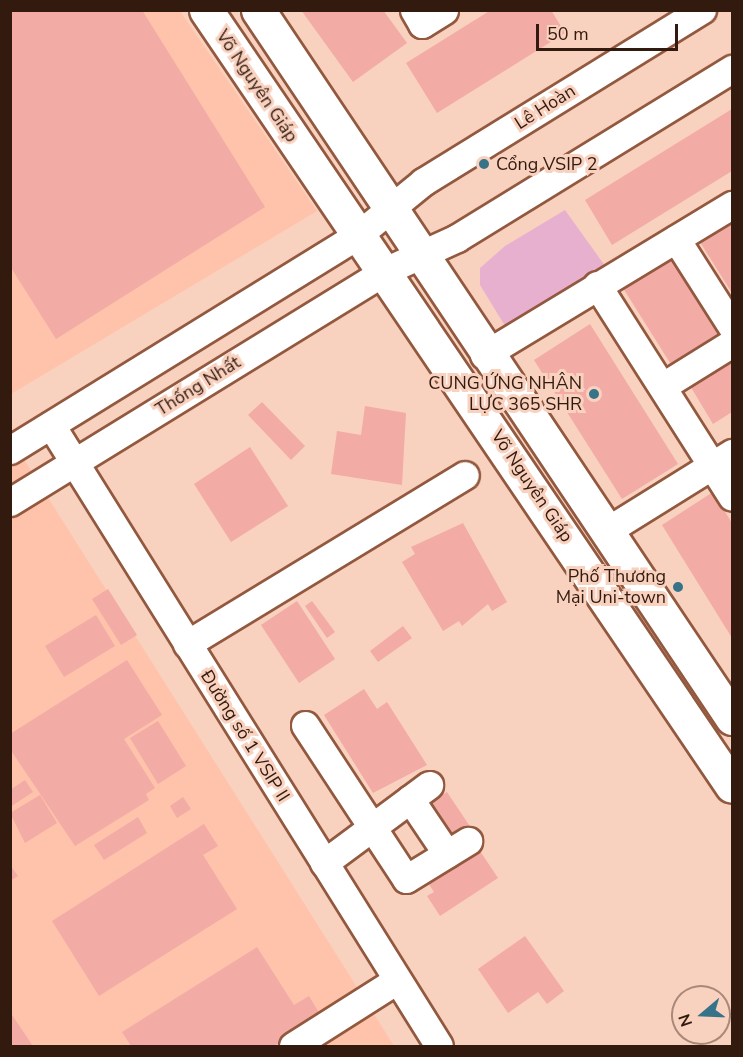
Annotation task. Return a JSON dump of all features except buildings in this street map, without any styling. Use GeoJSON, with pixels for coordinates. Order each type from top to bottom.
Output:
{"type":"FeatureCollection","features":[{"type":"Feature","properties":{"kind":"main road","name":"Võ Nguyên Giáp"},"geometry":{"type":"LineString","coordinates":[[206,10],[732,786]]}},
{"type":"Feature","properties":{"kind":"main road","name":"Võ Nguyên Giáp"},"geometry":{"type":"LineString","coordinates":[[258,10],[389,206],[484,355],[732,718]]}},
{"type":"Feature","properties":{"kind":"street"},"geometry":{"type":"LineString","coordinates":[[414,10],[422,24],[444,10]]}},
{"type":"Feature","properties":{"kind":"street","name":"Lê Hoàn"},"geometry":{"type":"LineString","coordinates":[[358,235],[389,206],[702,10]]}},
{"type":"Feature","properties":{"kind":"street"},"geometry":{"type":"LineString","coordinates":[[419,256],[457,238],[732,69]]}},
{"type":"Feature","properties":{"kind":"street"},"geometry":{"type":"LineString","coordinates":[[484,355],[732,205]]}},
{"type":"Feature","properties":{"kind":"street"},"geometry":{"type":"LineString","coordinates":[[10,450],[358,235]]}},
{"type":"Feature","properties":{"kind":"street"},"geometry":{"type":"LineString","coordinates":[[676,239],[732,327]]}},
{"type":"Feature","properties":{"kind":"street","name":"Thống Nhất"},"geometry":{"type":"LineString","coordinates":[[10,502],[385,272],[419,256]]}},
{"type":"Feature","properties":{"kind":"street"},"geometry":{"type":"LineString","coordinates":[[597,285],[663,386],[722,459],[732,497]]}},
{"type":"Feature","properties":{"kind":"street"},"geometry":{"type":"LineString","coordinates":[[663,386],[732,343]]}},
{"type":"Feature","properties":{"kind":"street","name":"Đường số 1 VSIP II"},"geometry":{"type":"LineString","coordinates":[[51,425],[437,1046]]}},
{"type":"Feature","properties":{"kind":"street"},"geometry":{"type":"LineString","coordinates":[[605,532],[722,459]]}},
{"type":"Feature","properties":{"kind":"street"},"geometry":{"type":"LineString","coordinates":[[188,644],[465,475]]}},
{"type":"Feature","properties":{"kind":"street"},"geometry":{"type":"LineString","coordinates":[[305,724],[373,827],[406,879],[458,847],[420,792],[373,827],[324,863]]}},
{"type":"Feature","properties":{"kind":"street"},"geometry":{"type":"LineString","coordinates":[[292,1047],[397,980]]}},
{"type":"Feature","properties":{"kind":"shaded area"},"geometry":{"type":"Polygon","coordinates":[[[11,11],[180,11],[317,211],[11,394],[11,11]]]}},
{"type":"Feature","properties":{"kind":"shaded area"},"geometry":{"type":"Polygon","coordinates":[[[565,210],[608,270],[510,334],[480,285],[480,268],[505,246],[565,210]]]}},
{"type":"Feature","properties":{"kind":"shaded area"},"geometry":{"type":"Polygon","coordinates":[[[11,439],[394,1046],[11,1046],[11,439]]]}},
{"type":"Feature","properties":{"kind":"place","name":"Cổng VSIP 2"},"geometry":{"type":"Point","coordinates":[484,164]}},
{"type":"Feature","properties":{"kind":"place","name":"CUNG ỨNG NHÂN LỰC 365 SHR"},"geometry":{"type":"Point","coordinates":[594,394]}},
{"type":"Feature","properties":{"kind":"place","name":"Phố Thương Mại Uni-town"},"geometry":{"type":"Point","coordinates":[678,587]}}]}
